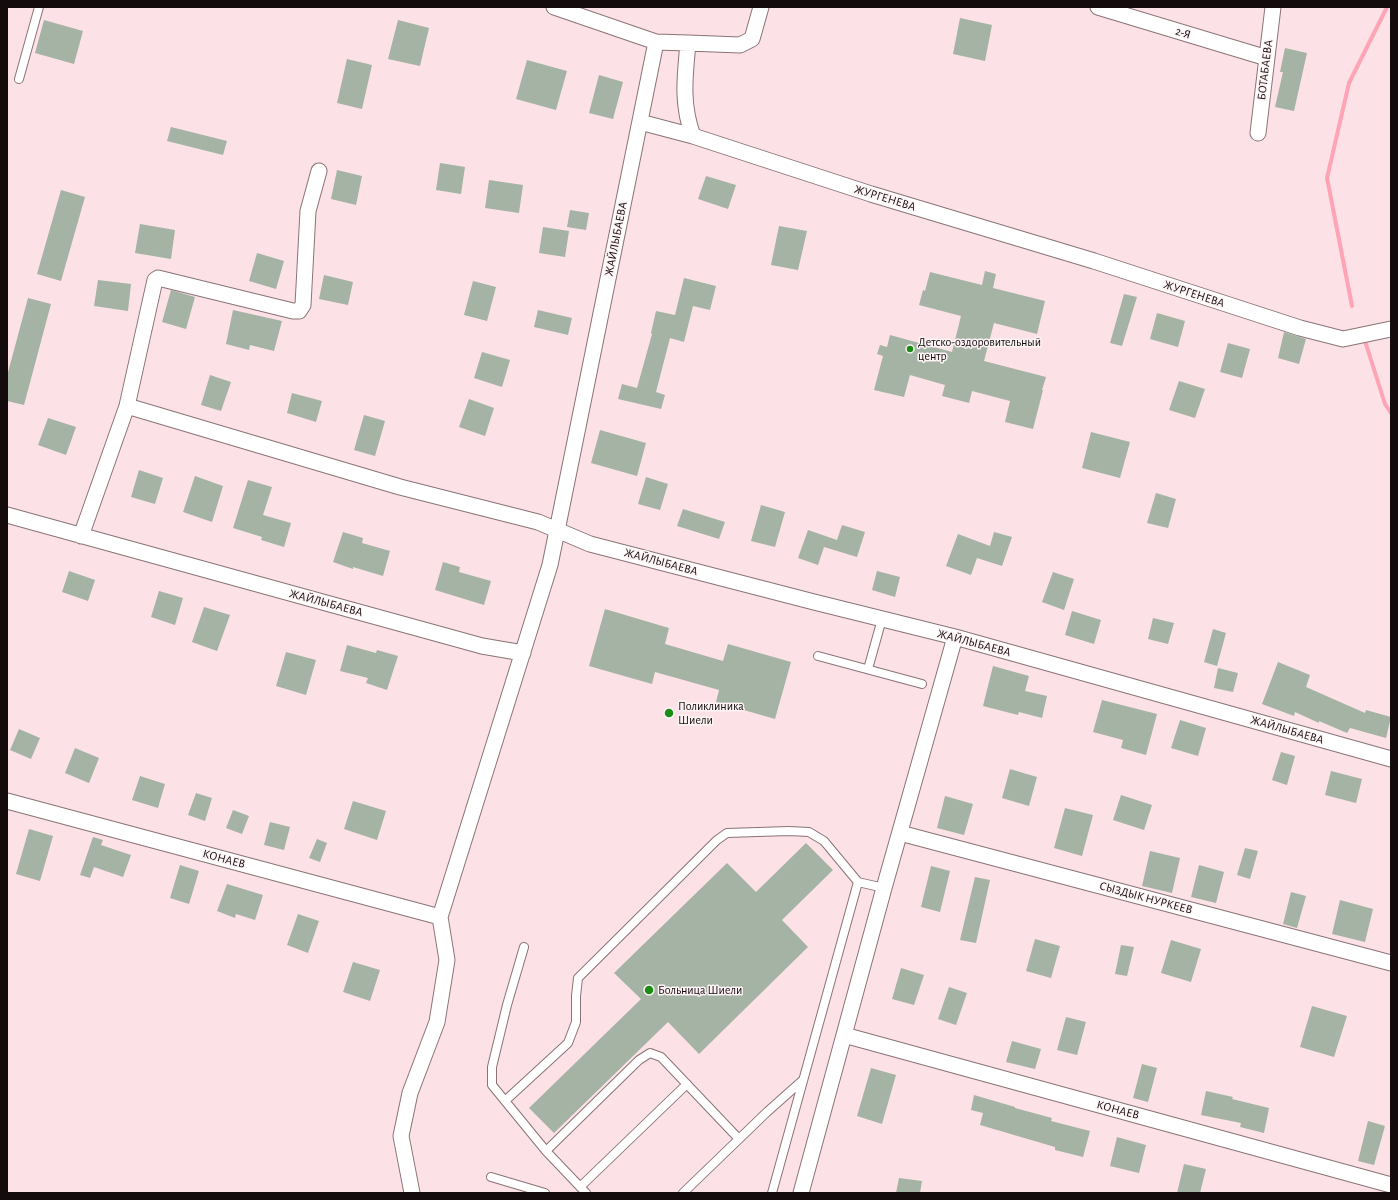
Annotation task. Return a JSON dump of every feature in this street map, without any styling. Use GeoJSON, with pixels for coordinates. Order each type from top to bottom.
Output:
{"type":"FeatureCollection","features":[{"type":"Feature","properties":{"kind":"street"},"geometry":{"type":"LineString","coordinates":[[554,7],[656,42],[740,45],[752,39],[761,7]]}},
{"type":"Feature","properties":{"kind":"street","name":"2-Я"},"geometry":{"type":"LineString","coordinates":[[1098,7],[1267,58]]}},
{"type":"Feature","properties":{"kind":"street","name":"БОТАБАЕВА"},"geometry":{"type":"LineString","coordinates":[[1258,133],[1273,7]]}},
{"type":"Feature","properties":{"kind":"street","name":"ЖАЙЛЫБАЕВА"},"geometry":{"type":"LineString","coordinates":[[7,515],[482,646],[523,653],[550,565],[558,530],[656,42]]}},
{"type":"Feature","properties":{"kind":"street"},"geometry":{"type":"LineString","coordinates":[[688,42],[684,101],[688,122],[693,136]]}},
{"type":"Feature","properties":{"kind":"street","name":"ЖУРГЕНЕВА"},"geometry":{"type":"LineString","coordinates":[[640,122],[693,136],[871,194],[1094,261],[1300,328],[1343,339],[1391,329]]}},
{"type":"Feature","properties":{"kind":"street"},"geometry":{"type":"LineString","coordinates":[[81,536],[127,406],[155,280],[158,278],[293,311],[299,311],[303,305],[308,211],[319,171]]}},
{"type":"Feature","properties":{"kind":"street"},"geometry":{"type":"LineString","coordinates":[[127,406],[400,487],[538,522],[558,530]]}},
{"type":"Feature","properties":{"kind":"street","name":"ЖАЙЛЫБАЕВА"},"geometry":{"type":"LineString","coordinates":[[558,530],[590,544],[955,637],[1391,759]]}},
{"type":"Feature","properties":{"kind":"street"},"geometry":{"type":"LineString","coordinates":[[801,1193],[884,888],[955,637]]}},
{"type":"Feature","properties":{"kind":"street"},"geometry":{"type":"LineString","coordinates":[[412,1193],[401,1136],[410,1093],[437,1022],[447,960],[440,917],[523,653]]}},
{"type":"Feature","properties":{"kind":"street","name":"КОНАЕВ"},"geometry":{"type":"LineString","coordinates":[[7,801],[440,917]]}},
{"type":"Feature","properties":{"kind":"street","name":"СЫЗДЫК НУРКЕЕВ"},"geometry":{"type":"LineString","coordinates":[[900,833],[1391,963]]}},
{"type":"Feature","properties":{"kind":"street","name":"КОНАЕВ"},"geometry":{"type":"LineString","coordinates":[[844,1035],[1391,1185]]}},
{"type":"Feature","properties":{"kind":"lane"},"geometry":{"type":"LineString","coordinates":[[19,79],[39,7]]}},
{"type":"Feature","properties":{"kind":"lane"},"geometry":{"type":"LineString","coordinates":[[868,670],[882,619]]}},
{"type":"Feature","properties":{"kind":"lane"},"geometry":{"type":"LineString","coordinates":[[818,656],[922,684]]}},
{"type":"Feature","properties":{"kind":"lane"},"geometry":{"type":"LineString","coordinates":[[506,1100],[568,1043],[576,1022],[578,978],[718,840],[727,834],[789,831],[809,832],[824,840],[858,882],[884,888]]}},
{"type":"Feature","properties":{"kind":"lane"},"geometry":{"type":"LineString","coordinates":[[772,1193],[858,882]]}},
{"type":"Feature","properties":{"kind":"lane"},"geometry":{"type":"LineString","coordinates":[[524,947],[507,1005],[492,1067],[492,1085],[506,1100],[546,1152],[583,1190],[687,1084]]}},
{"type":"Feature","properties":{"kind":"lane"},"geometry":{"type":"LineString","coordinates":[[546,1152],[639,1060],[650,1053],[661,1057],[739,1139]]}},
{"type":"Feature","properties":{"kind":"lane"},"geometry":{"type":"LineString","coordinates":[[683,1193],[767,1112],[803,1080]]}},
{"type":"Feature","properties":{"kind":"lane"},"geometry":{"type":"LineString","coordinates":[[491,1177],[545,1193]]}},
{"type":"Feature","properties":{"kind":"building"},"geometry":{"type":"Polygon","coordinates":[[[960,18],[992,25],[985,61],[953,54],[960,18]]]}},
{"type":"Feature","properties":{"kind":"building"},"geometry":{"type":"Polygon","coordinates":[[[44,20],[83,31],[74,64],[35,53],[44,20]]]}},
{"type":"Feature","properties":{"kind":"building"},"geometry":{"type":"Polygon","coordinates":[[[398,20],[429,28],[420,66],[388,59],[398,20]]]}},
{"type":"Feature","properties":{"kind":"building"},"geometry":{"type":"Polygon","coordinates":[[[1285,48],[1307,53],[1294,111],[1275,107],[1283,72],[1280,72],[1285,48]]]}},
{"type":"Feature","properties":{"kind":"building"},"geometry":{"type":"Polygon","coordinates":[[[347,59],[372,65],[362,109],[337,103],[347,59]]]}},
{"type":"Feature","properties":{"kind":"building"},"geometry":{"type":"Polygon","coordinates":[[[527,60],[567,71],[556,110],[516,99],[527,60]]]}},
{"type":"Feature","properties":{"kind":"building"},"geometry":{"type":"Polygon","coordinates":[[[599,75],[623,82],[613,119],[589,113],[599,75]]]}},
{"type":"Feature","properties":{"kind":"building"},"geometry":{"type":"Polygon","coordinates":[[[171,127],[227,141],[223,155],[167,141],[171,127]]]}},
{"type":"Feature","properties":{"kind":"building"},"geometry":{"type":"Polygon","coordinates":[[[440,163],[465,167],[461,194],[436,190],[440,163]]]}},
{"type":"Feature","properties":{"kind":"building"},"geometry":{"type":"Polygon","coordinates":[[[337,170],[362,176],[356,205],[331,199],[337,170]]]}},
{"type":"Feature","properties":{"kind":"building"},"geometry":{"type":"Polygon","coordinates":[[[706,176],[736,185],[728,209],[698,199],[706,176]]]}},
{"type":"Feature","properties":{"kind":"building"},"geometry":{"type":"Polygon","coordinates":[[[489,180],[523,185],[519,213],[485,208],[489,180]]]}},
{"type":"Feature","properties":{"kind":"building"},"geometry":{"type":"Polygon","coordinates":[[[61,190],[85,197],[61,281],[37,274],[61,190]]]}},
{"type":"Feature","properties":{"kind":"building"},"geometry":{"type":"Polygon","coordinates":[[[570,210],[589,213],[586,230],[567,227],[570,210]]]}},
{"type":"Feature","properties":{"kind":"building"},"geometry":{"type":"Polygon","coordinates":[[[140,224],[175,230],[171,259],[135,253],[140,224]]]}},
{"type":"Feature","properties":{"kind":"building"},"geometry":{"type":"Polygon","coordinates":[[[779,226],[807,231],[798,270],[771,265],[779,226]]]}},
{"type":"Feature","properties":{"kind":"building"},"geometry":{"type":"Polygon","coordinates":[[[543,227],[569,231],[565,257],[539,253],[543,227]]]}},
{"type":"Feature","properties":{"kind":"building"},"geometry":{"type":"Polygon","coordinates":[[[257,253],[284,261],[276,289],[249,281],[257,253]]]}},
{"type":"Feature","properties":{"kind":"building","name":"Детско-оздоровительный центр"},"geometry":{"type":"Polygon","coordinates":[[[985,271],[996,274],[993,288],[1045,301],[1037,334],[994,323],[984,361],[1046,377],[1033,429],[1005,422],[1010,401],[972,391],[969,403],[942,396],[945,385],[910,375],[904,397],[874,390],[883,356],[877,354],[880,345],[887,347],[890,335],[952,352],[961,316],[919,305],[923,290],[925,291],[930,272],[982,285],[985,271]]]}},
{"type":"Feature","properties":{"kind":"building"},"geometry":{"type":"Polygon","coordinates":[[[324,275],[353,282],[348,305],[319,299],[324,275]]]}},
{"type":"Feature","properties":{"kind":"building"},"geometry":{"type":"Polygon","coordinates":[[[684,278],[716,286],[710,310],[693,306],[684,342],[670,338],[656,392],[665,395],[661,409],[618,399],[622,384],[637,388],[652,334],[656,311],[675,315],[684,278]]]}},
{"type":"Feature","properties":{"kind":"building"},"geometry":{"type":"Polygon","coordinates":[[[98,280],[131,284],[128,311],[94,306],[98,280]]]}},
{"type":"Feature","properties":{"kind":"building"},"geometry":{"type":"Polygon","coordinates":[[[473,281],[496,287],[487,321],[464,315],[473,281]]]}},
{"type":"Feature","properties":{"kind":"building"},"geometry":{"type":"Polygon","coordinates":[[[171,290],[195,297],[186,329],[162,322],[171,290]]]}},
{"type":"Feature","properties":{"kind":"building"},"geometry":{"type":"Polygon","coordinates":[[[1124,294],[1137,297],[1122,346],[1110,343],[1124,294]]]}},
{"type":"Feature","properties":{"kind":"building"},"geometry":{"type":"Polygon","coordinates":[[[28,298],[51,304],[24,405],[7,401],[7,376],[28,298]]]}},
{"type":"Feature","properties":{"kind":"building"},"geometry":{"type":"Polygon","coordinates":[[[233,310],[282,321],[274,351],[250,345],[249,350],[226,344],[233,310]]]}},
{"type":"Feature","properties":{"kind":"building"},"geometry":{"type":"Polygon","coordinates":[[[538,310],[572,318],[568,335],[534,327],[538,310]]]}},
{"type":"Feature","properties":{"kind":"building"},"geometry":{"type":"Polygon","coordinates":[[[1157,313],[1185,321],[1178,347],[1150,339],[1157,313]]]}},
{"type":"Feature","properties":{"kind":"building"},"geometry":{"type":"Polygon","coordinates":[[[1284,332],[1306,339],[1299,364],[1278,358],[1284,332]]]}},
{"type":"Feature","properties":{"kind":"building"},"geometry":{"type":"Polygon","coordinates":[[[1228,343],[1250,349],[1242,378],[1220,372],[1228,343]]]}},
{"type":"Feature","properties":{"kind":"building"},"geometry":{"type":"Polygon","coordinates":[[[482,352],[510,360],[502,387],[474,378],[482,352]]]}},
{"type":"Feature","properties":{"kind":"building"},"geometry":{"type":"Polygon","coordinates":[[[210,375],[231,382],[221,411],[201,405],[210,375]]]}},
{"type":"Feature","properties":{"kind":"building"},"geometry":{"type":"Polygon","coordinates":[[[1179,381],[1205,389],[1195,418],[1169,410],[1179,381]]]}},
{"type":"Feature","properties":{"kind":"building"},"geometry":{"type":"Polygon","coordinates":[[[292,393],[322,401],[316,422],[287,413],[292,393]]]}},
{"type":"Feature","properties":{"kind":"building"},"geometry":{"type":"Polygon","coordinates":[[[469,399],[494,408],[485,436],[459,427],[469,399]]]}},
{"type":"Feature","properties":{"kind":"building"},"geometry":{"type":"Polygon","coordinates":[[[364,415],[385,421],[375,456],[354,450],[364,415]]]}},
{"type":"Feature","properties":{"kind":"building"},"geometry":{"type":"Polygon","coordinates":[[[48,418],[76,427],[66,455],[38,445],[48,418]]]}},
{"type":"Feature","properties":{"kind":"building"},"geometry":{"type":"Polygon","coordinates":[[[600,430],[646,443],[637,476],[591,463],[600,430]]]}},
{"type":"Feature","properties":{"kind":"building"},"geometry":{"type":"Polygon","coordinates":[[[1091,432],[1130,442],[1120,478],[1082,468],[1091,432]]]}},
{"type":"Feature","properties":{"kind":"building"},"geometry":{"type":"Polygon","coordinates":[[[139,470],[163,478],[155,504],[131,497],[139,470]]]}},
{"type":"Feature","properties":{"kind":"building"},"geometry":{"type":"Polygon","coordinates":[[[195,476],[223,486],[212,522],[183,512],[195,476]]]}},
{"type":"Feature","properties":{"kind":"building"},"geometry":{"type":"Polygon","coordinates":[[[646,477],[668,484],[660,510],[638,504],[646,477]]]}},
{"type":"Feature","properties":{"kind":"building"},"geometry":{"type":"Polygon","coordinates":[[[248,480],[272,487],[263,515],[291,523],[284,547],[261,540],[262,537],[233,528],[248,480]]]}},
{"type":"Feature","properties":{"kind":"building"},"geometry":{"type":"Polygon","coordinates":[[[1156,493],[1176,499],[1168,528],[1147,523],[1156,493]]]}},
{"type":"Feature","properties":{"kind":"building"},"geometry":{"type":"Polygon","coordinates":[[[761,505],[785,512],[775,547],[751,541],[761,505]]]}},
{"type":"Feature","properties":{"kind":"building"},"geometry":{"type":"Polygon","coordinates":[[[683,509],[725,522],[719,539],[677,526],[683,509]]]}},
{"type":"Feature","properties":{"kind":"building"},"geometry":{"type":"Polygon","coordinates":[[[842,525],[865,532],[857,557],[824,547],[818,565],[798,558],[808,530],[837,540],[842,525]]]}},
{"type":"Feature","properties":{"kind":"building"},"geometry":{"type":"Polygon","coordinates":[[[343,532],[363,538],[362,543],[390,551],[383,576],[353,567],[353,569],[333,562],[343,532]]]}},
{"type":"Feature","properties":{"kind":"building"},"geometry":{"type":"Polygon","coordinates":[[[994,532],[1012,537],[1002,566],[977,558],[971,575],[946,566],[958,534],[990,546],[994,532]]]}},
{"type":"Feature","properties":{"kind":"building"},"geometry":{"type":"Polygon","coordinates":[[[443,562],[460,567],[459,572],[491,581],[484,605],[435,590],[443,562]]]}},
{"type":"Feature","properties":{"kind":"building"},"geometry":{"type":"Polygon","coordinates":[[[69,571],[95,580],[88,601],[62,592],[69,571]]]}},
{"type":"Feature","properties":{"kind":"building"},"geometry":{"type":"Polygon","coordinates":[[[877,571],[900,577],[895,597],[872,590],[877,571]]]}},
{"type":"Feature","properties":{"kind":"building"},"geometry":{"type":"Polygon","coordinates":[[[1053,572],[1074,579],[1064,610],[1042,602],[1053,572]]]}},
{"type":"Feature","properties":{"kind":"building"},"geometry":{"type":"Polygon","coordinates":[[[159,591],[183,598],[175,625],[151,617],[159,591]]]}},
{"type":"Feature","properties":{"kind":"building"},"geometry":{"type":"Polygon","coordinates":[[[204,607],[230,615],[217,651],[192,642],[204,607]]]}},
{"type":"Feature","properties":{"kind":"building","name":"Поликлиника Шиели"},"geometry":{"type":"Polygon","coordinates":[[[605,609],[669,628],[665,644],[723,661],[728,644],[791,662],[775,719],[716,702],[719,690],[655,672],[652,684],[589,666],[605,609]]]}},
{"type":"Feature","properties":{"kind":"building"},"geometry":{"type":"Polygon","coordinates":[[[1072,611],[1101,620],[1094,644],[1065,635],[1072,611]]]}},
{"type":"Feature","properties":{"kind":"building"},"geometry":{"type":"Polygon","coordinates":[[[1153,618],[1174,623],[1168,644],[1148,639],[1153,618]]]}},
{"type":"Feature","properties":{"kind":"building"},"geometry":{"type":"Polygon","coordinates":[[[1213,629],[1226,633],[1217,666],[1204,662],[1213,629]]]}},
{"type":"Feature","properties":{"kind":"building"},"geometry":{"type":"Polygon","coordinates":[[[347,645],[376,653],[377,650],[398,656],[387,690],[366,683],[368,678],[340,671],[347,645]]]}},
{"type":"Feature","properties":{"kind":"building"},"geometry":{"type":"Polygon","coordinates":[[[286,652],[316,660],[306,695],[276,686],[286,652]]]}},
{"type":"Feature","properties":{"kind":"building"},"geometry":{"type":"Polygon","coordinates":[[[1278,662],[1310,675],[1306,687],[1365,713],[1366,710],[1391,717],[1386,738],[1350,728],[1347,733],[1319,721],[1319,723],[1295,712],[1294,716],[1262,704],[1278,662]]]}},
{"type":"Feature","properties":{"kind":"building"},"geometry":{"type":"Polygon","coordinates":[[[993,666],[1029,676],[1025,691],[1047,696],[1042,718],[1019,712],[1018,715],[983,706],[993,666]]]}},
{"type":"Feature","properties":{"kind":"building"},"geometry":{"type":"Polygon","coordinates":[[[1218,668],[1238,673],[1233,692],[1214,688],[1218,668]]]}},
{"type":"Feature","properties":{"kind":"building"},"geometry":{"type":"Polygon","coordinates":[[[1102,700],[1157,714],[1146,755],[1121,748],[1123,740],[1093,732],[1102,700]]]}},
{"type":"Feature","properties":{"kind":"building"},"geometry":{"type":"Polygon","coordinates":[[[1180,720],[1206,728],[1198,756],[1171,748],[1180,720]]]}},
{"type":"Feature","properties":{"kind":"building"},"geometry":{"type":"Polygon","coordinates":[[[19,729],[40,738],[31,759],[10,750],[19,729]]]}},
{"type":"Feature","properties":{"kind":"building"},"geometry":{"type":"Polygon","coordinates":[[[75,748],[99,758],[89,783],[65,773],[75,748]]]}},
{"type":"Feature","properties":{"kind":"building"},"geometry":{"type":"Polygon","coordinates":[[[1281,752],[1295,756],[1287,785],[1272,780],[1281,752]]]}},
{"type":"Feature","properties":{"kind":"building"},"geometry":{"type":"Polygon","coordinates":[[[1010,769],[1037,777],[1029,806],[1002,798],[1010,769]]]}},
{"type":"Feature","properties":{"kind":"building"},"geometry":{"type":"Polygon","coordinates":[[[1331,771],[1362,779],[1356,803],[1325,795],[1331,771]]]}},
{"type":"Feature","properties":{"kind":"building"},"geometry":{"type":"Polygon","coordinates":[[[140,776],[165,784],[158,808],[132,800],[140,776]]]}},
{"type":"Feature","properties":{"kind":"building"},"geometry":{"type":"Polygon","coordinates":[[[196,793],[212,798],[205,821],[188,815],[196,793]]]}},
{"type":"Feature","properties":{"kind":"building"},"geometry":{"type":"Polygon","coordinates":[[[1121,795],[1152,805],[1144,830],[1113,820],[1121,795]]]}},
{"type":"Feature","properties":{"kind":"building"},"geometry":{"type":"Polygon","coordinates":[[[945,796],[973,804],[964,835],[937,828],[945,796]]]}},
{"type":"Feature","properties":{"kind":"building"},"geometry":{"type":"Polygon","coordinates":[[[353,801],[386,811],[377,840],[344,829],[353,801]]]}},
{"type":"Feature","properties":{"kind":"building"},"geometry":{"type":"Polygon","coordinates":[[[1065,808],[1093,815],[1082,856],[1054,848],[1065,808]]]}},
{"type":"Feature","properties":{"kind":"building"},"geometry":{"type":"Polygon","coordinates":[[[233,810],[249,816],[242,834],[226,828],[233,810]]]}},
{"type":"Feature","properties":{"kind":"building"},"geometry":{"type":"Polygon","coordinates":[[[270,822],[290,827],[284,850],[264,845],[270,822]]]}},
{"type":"Feature","properties":{"kind":"building"},"geometry":{"type":"Polygon","coordinates":[[[29,829],[53,836],[40,881],[16,874],[29,829]]]}},
{"type":"Feature","properties":{"kind":"building"},"geometry":{"type":"Polygon","coordinates":[[[93,837],[103,840],[101,845],[131,855],[123,877],[94,867],[90,878],[80,875],[93,837]]]}},
{"type":"Feature","properties":{"kind":"building"},"geometry":{"type":"Polygon","coordinates":[[[317,839],[327,843],[320,862],[309,858],[317,839]]]}},
{"type":"Feature","properties":{"kind":"building","name":"Больница Шиели"},"geometry":{"type":"Polygon","coordinates":[[[806,843],[833,870],[782,920],[808,947],[699,1054],[668,1022],[554,1133],[529,1108],[641,999],[614,973],[727,863],[756,892],[806,843]]]}},
{"type":"Feature","properties":{"kind":"building"},"geometry":{"type":"Polygon","coordinates":[[[1245,848],[1258,851],[1250,879],[1237,875],[1245,848]]]}},
{"type":"Feature","properties":{"kind":"building"},"geometry":{"type":"Polygon","coordinates":[[[1150,851],[1180,858],[1172,893],[1142,886],[1150,851]]]}},
{"type":"Feature","properties":{"kind":"building"},"geometry":{"type":"Polygon","coordinates":[[[180,865],[199,871],[189,904],[170,898],[180,865]]]}},
{"type":"Feature","properties":{"kind":"building"},"geometry":{"type":"Polygon","coordinates":[[[1199,865],[1224,872],[1216,903],[1191,897],[1199,865]]]}},
{"type":"Feature","properties":{"kind":"building"},"geometry":{"type":"Polygon","coordinates":[[[931,866],[950,871],[940,912],[921,907],[931,866]]]}},
{"type":"Feature","properties":{"kind":"building"},"geometry":{"type":"Polygon","coordinates":[[[975,877],[990,880],[976,943],[960,940],[975,877]]]}},
{"type":"Feature","properties":{"kind":"building"},"geometry":{"type":"Polygon","coordinates":[[[227,884],[263,895],[255,920],[236,914],[235,918],[217,911],[227,884]]]}},
{"type":"Feature","properties":{"kind":"building"},"geometry":{"type":"Polygon","coordinates":[[[1291,892],[1306,896],[1297,928],[1283,924],[1291,892]]]}},
{"type":"Feature","properties":{"kind":"building"},"geometry":{"type":"Polygon","coordinates":[[[1340,900],[1373,909],[1365,942],[1332,934],[1340,900]]]}},
{"type":"Feature","properties":{"kind":"building"},"geometry":{"type":"Polygon","coordinates":[[[298,914],[319,921],[308,953],[287,945],[298,914]]]}},
{"type":"Feature","properties":{"kind":"building"},"geometry":{"type":"Polygon","coordinates":[[[1035,939],[1060,946],[1051,978],[1026,971],[1035,939]]]}},
{"type":"Feature","properties":{"kind":"building"},"geometry":{"type":"Polygon","coordinates":[[[1171,940],[1201,949],[1191,982],[1161,973],[1171,940]]]}},
{"type":"Feature","properties":{"kind":"building"},"geometry":{"type":"Polygon","coordinates":[[[1121,945],[1134,947],[1127,976],[1115,974],[1121,945]]]}},
{"type":"Feature","properties":{"kind":"building"},"geometry":{"type":"Polygon","coordinates":[[[353,962],[380,970],[370,1001],[343,992],[353,962]]]}},
{"type":"Feature","properties":{"kind":"building"},"geometry":{"type":"Polygon","coordinates":[[[901,968],[924,975],[914,1005],[892,999],[901,968]]]}},
{"type":"Feature","properties":{"kind":"building"},"geometry":{"type":"Polygon","coordinates":[[[949,987],[967,993],[956,1025],[938,1019],[949,987]]]}},
{"type":"Feature","properties":{"kind":"building"},"geometry":{"type":"Polygon","coordinates":[[[1312,1006],[1347,1016],[1334,1057],[1300,1047],[1312,1006]]]}},
{"type":"Feature","properties":{"kind":"building"},"geometry":{"type":"Polygon","coordinates":[[[1066,1017],[1086,1022],[1077,1055],[1057,1050],[1066,1017]]]}},
{"type":"Feature","properties":{"kind":"building"},"geometry":{"type":"Polygon","coordinates":[[[1012,1041],[1041,1049],[1035,1069],[1006,1062],[1012,1041]]]}},
{"type":"Feature","properties":{"kind":"building"},"geometry":{"type":"Polygon","coordinates":[[[1142,1064],[1157,1068],[1148,1102],[1133,1098],[1142,1064]]]}},
{"type":"Feature","properties":{"kind":"building"},"geometry":{"type":"Polygon","coordinates":[[[871,1068],[896,1075],[882,1124],[857,1116],[871,1068]]]}},
{"type":"Feature","properties":{"kind":"building"},"geometry":{"type":"Polygon","coordinates":[[[1206,1091],[1233,1097],[1232,1099],[1269,1108],[1264,1133],[1240,1127],[1241,1123],[1201,1115],[1206,1091]]]}},
{"type":"Feature","properties":{"kind":"building"},"geometry":{"type":"Polygon","coordinates":[[[974,1095],[1052,1118],[1051,1121],[1090,1131],[1083,1157],[1055,1150],[1055,1147],[980,1125],[983,1113],[971,1110],[974,1095]]]}},
{"type":"Feature","properties":{"kind":"building"},"geometry":{"type":"Polygon","coordinates":[[[1368,1121],[1385,1126],[1374,1165],[1358,1161],[1368,1121]]]}},
{"type":"Feature","properties":{"kind":"building"},"geometry":{"type":"Polygon","coordinates":[[[1117,1137],[1146,1145],[1139,1173],[1110,1166],[1117,1137]]]}},
{"type":"Feature","properties":{"kind":"building"},"geometry":{"type":"Polygon","coordinates":[[[1184,1164],[1206,1169],[1200,1193],[1177,1193],[1184,1164]]]}},
{"type":"Feature","properties":{"kind":"building"},"geometry":{"type":"Polygon","coordinates":[[[899,1178],[922,1181],[920,1193],[896,1193],[899,1178]]]}},
{"type":"Feature","properties":{"kind":"waterway"},"geometry":{"type":"LineString","coordinates":[[1352,306],[1327,178],[1349,83],[1387,7]]}},
{"type":"Feature","properties":{"kind":"waterway"},"geometry":{"type":"LineString","coordinates":[[1365,341],[1385,404],[1391,413]]}},
{"type":"Feature","properties":{"kind":"place","name":"Детско-оздоровительный центр"},"geometry":{"type":"Point","coordinates":[910,349]}},
{"type":"Feature","properties":{"kind":"place","name":"Поликлиника Шиели"},"geometry":{"type":"Point","coordinates":[669,713]}},
{"type":"Feature","properties":{"kind":"place","name":"Больница Шиели"},"geometry":{"type":"Point","coordinates":[649,990]}}]}
